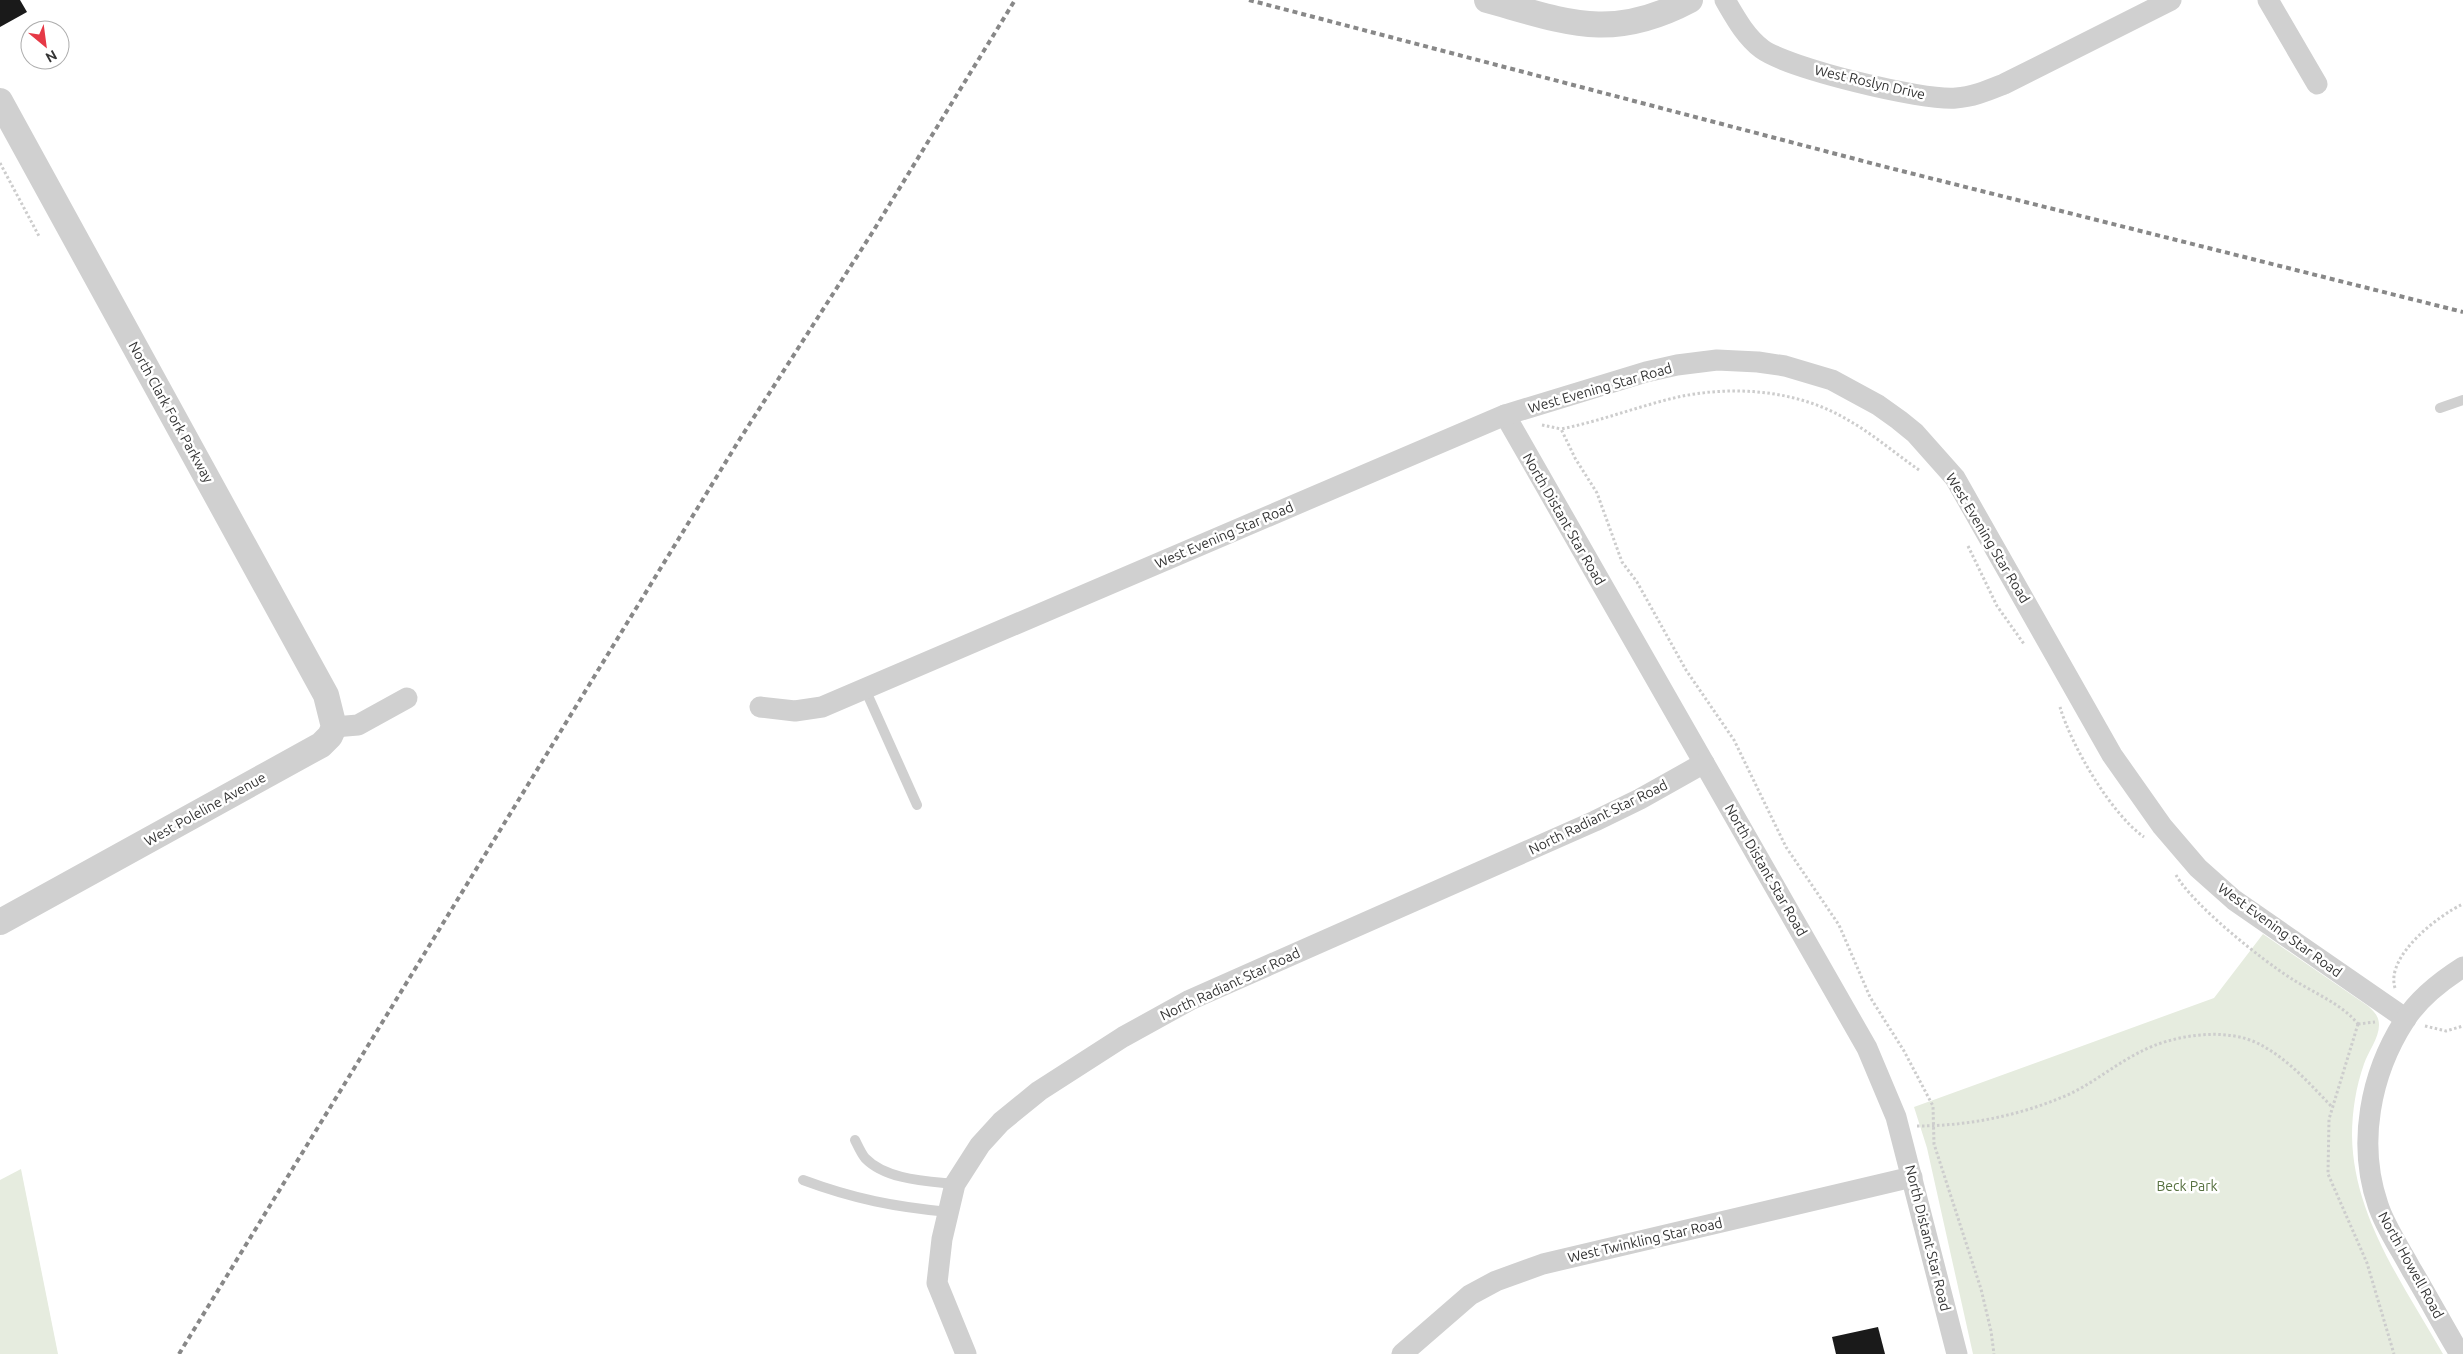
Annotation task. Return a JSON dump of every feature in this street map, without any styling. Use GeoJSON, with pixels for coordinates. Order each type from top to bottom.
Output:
{"type":"FeatureCollection","features":[{"type":"Feature","properties":{"kind":"street"},"geometry":{"type":"LineString","coordinates":[[1487,0],[1555,18],[1604,26],[1651,18],[1690,0]]}},
{"type":"Feature","properties":{"kind":"street","name":"West Roslyn Drive"},"geometry":{"type":"LineString","coordinates":[[1725,0],[1739,24],[1752,40],[1777,58],[1909,93],[1956,98],[1980,93],[2004,84],[2171,0]]}},
{"type":"Feature","properties":{"kind":"street"},"geometry":{"type":"LineString","coordinates":[[2268,0],[2317,84]]}},
{"type":"Feature","properties":{"kind":"street","name":"North Clark Fork Parkway"},"geometry":{"type":"LineString","coordinates":[[3,114],[326,696],[334,727]]}},
{"type":"Feature","properties":{"kind":"street","name":"West Evening Star Road"},"geometry":{"type":"LineString","coordinates":[[760,707],[795,711],[822,707],[1505,415],[1646,372],[1677,365],[1717,360],[1758,362],[1813,373],[1855,391],[1878,404],[1915,433],[1955,478],[2112,755],[2138,794],[2186,854],[2198,868],[2234,900],[2406,1019]]}},
{"type":"Feature","properties":{"kind":"street","name":"North Distant Star Road"},"geometry":{"type":"LineString","coordinates":[[1505,415],[1867,1048],[1888,1093],[1899,1126],[1957,1354]]}},
{"type":"Feature","properties":{"kind":"street"},"geometry":{"type":"LineString","coordinates":[[334,727],[358,724],[407,698]]}},
{"type":"Feature","properties":{"kind":"street","name":"West Poleline Avenue"},"geometry":{"type":"LineString","coordinates":[[0,922],[321,745],[330,736],[334,727]]}},
{"type":"Feature","properties":{"kind":"street","name":"North Radiant Star Road"},"geometry":{"type":"LineString","coordinates":[[966,1354],[937,1283],[942,1239],[955,1184],[980,1145],[1001,1122],[1039,1091],[1123,1037],[1190,1000],[1595,821],[1640,799],[1704,763]]}},
{"type":"Feature","properties":{"kind":"street","name":"North Howell Road"},"geometry":{"type":"LineString","coordinates":[[2460,1354],[2378,1206],[2371,1180],[2368,1158],[2371,1102],[2377,1081],[2406,1019],[2433,989],[2463,966]]}},
{"type":"Feature","properties":{"kind":"street","name":"West Twinkling Star Road"},"geometry":{"type":"LineString","coordinates":[[1402,1354],[1470,1295],[1496,1281],[1543,1264],[1912,1177]]}},
{"type":"Feature","properties":{"kind":"lane"},"geometry":{"type":"LineString","coordinates":[[2440,408],[2463,400]]}},
{"type":"Feature","properties":{"kind":"lane"},"geometry":{"type":"LineString","coordinates":[[865,689],[917,805]]}},
{"type":"Feature","properties":{"kind":"lane"},"geometry":{"type":"LineString","coordinates":[[855,1140],[864,1157],[879,1169],[916,1179],[955,1184]]}},
{"type":"Feature","properties":{"kind":"lane"},"geometry":{"type":"LineString","coordinates":[[803,1180],[848,1196],[905,1208],[948,1212]]}},
{"type":"Feature","properties":{"kind":"path"},"geometry":{"type":"LineString","coordinates":[[0,163],[40,238]]}},
{"type":"Feature","properties":{"kind":"path"},"geometry":{"type":"LineString","coordinates":[[1920,471],[1847,419],[1804,400],[1763,392],[1722,391],[1679,397],[1561,429],[1575,458],[1597,493],[1622,562],[1638,582],[1686,670],[1734,740],[1786,847],[1840,925],[1870,998],[1904,1051],[1933,1106],[1934,1144],[1981,1289],[1994,1354]]}},
{"type":"Feature","properties":{"kind":"path"},"geometry":{"type":"LineString","coordinates":[[1965,539],[1997,606],[2030,652]]}},
{"type":"Feature","properties":{"kind":"path"},"geometry":{"type":"LineString","coordinates":[[2059,702],[2064,721],[2078,751],[2097,782],[2118,811],[2147,840]]}},
{"type":"Feature","properties":{"kind":"path"},"geometry":{"type":"LineString","coordinates":[[2174,871],[2199,902],[2250,947],[2291,979],[2351,1015],[2358,1024]]}},
{"type":"Feature","properties":{"kind":"path"},"geometry":{"type":"LineString","coordinates":[[1899,1126],[1935,1126],[1985,1120],[2026,1110],[2066,1096],[2140,1052],[2173,1039],[2201,1035],[2235,1036],[2260,1044],[2286,1062],[2332,1107]]}},
{"type":"Feature","properties":{"kind":"green space","name":"Beck Park"},"geometry":{"type":"Polygon","coordinates":[[[2263,934],[2368,1006],[2377,1017],[2379,1030],[2364,1064],[2355,1099],[2352,1135],[2355,1165],[2361,1194],[2383,1249],[2443,1354],[1973,1354],[1927,1148],[1914,1107],[2214,998],[2263,934]]]}},
{"type":"Feature","properties":{"kind":"green space"},"geometry":{"type":"Polygon","coordinates":[[[21,1169],[58,1354],[0,1354],[0,1180],[21,1169]]]}},
{"type":"Feature","properties":{"kind":"building"},"geometry":{"type":"Polygon","coordinates":[[[0,0],[20,0],[27,12],[0,27],[0,0]]]}},
{"type":"Feature","properties":{"kind":"building"},"geometry":{"type":"Polygon","coordinates":[[[1878,1327],[1885,1354],[1836,1354],[1832,1337],[1878,1327]]]}},
{"type":"Feature","properties":{"kind":"railway"},"geometry":{"type":"LineString","coordinates":[[179,1354],[738,442],[872,233],[1015,0]]}},
{"type":"Feature","properties":{"kind":"railway"},"geometry":{"type":"LineString","coordinates":[[1249,0],[1882,166],[2463,312]]}}]}
